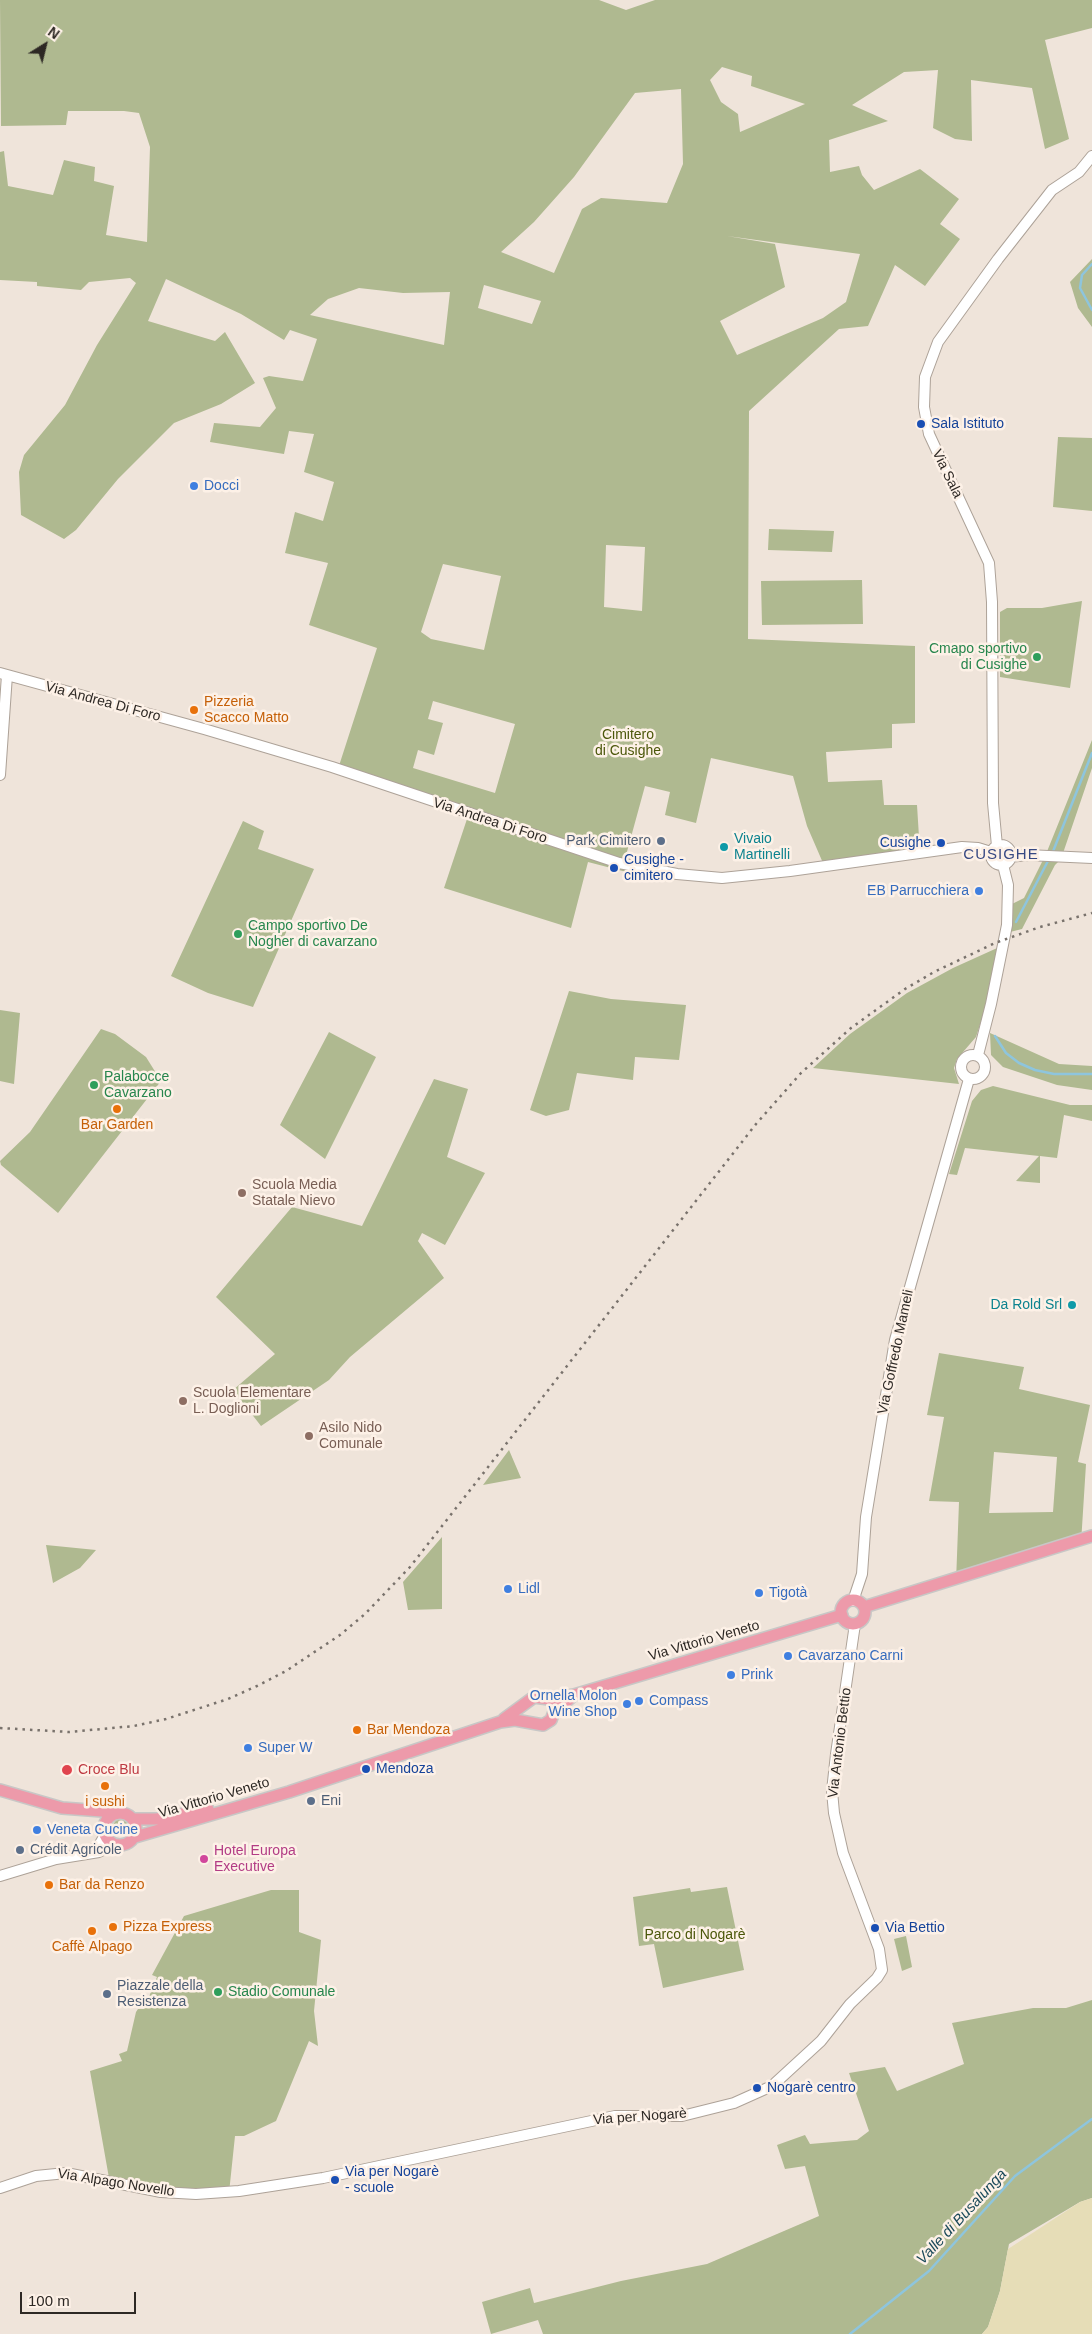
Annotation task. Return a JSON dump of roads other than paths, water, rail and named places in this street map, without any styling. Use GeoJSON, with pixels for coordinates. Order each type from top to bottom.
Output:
{"type":"FeatureCollection","features":[{"type":"Feature","properties":{"kind":"main road"},"geometry":{"type":"LineString","coordinates":[[864,1607],[864,1618],[855,1624],[847,1622],[842,1615],[844,1605],[853,1601],[864,1607],[1092,1536]]}},
{"type":"Feature","properties":{"kind":"main road","name":"Via Vittorio Veneto"},"geometry":{"type":"LineString","coordinates":[[500,1722],[539,1696],[549,1699],[574,1694],[842,1615]]}},
{"type":"Feature","properties":{"kind":"main road","name":"Via Vittorio Veneto"},"geometry":{"type":"LineString","coordinates":[[115,1844],[128,1843],[135,1837],[185,1824],[302,1786],[378,1764],[500,1722],[515,1720],[538,1725],[547,1723],[554,1712],[574,1694]]}},
{"type":"Feature","properties":{"kind":"main road"},"geometry":{"type":"LineString","coordinates":[[549,1699],[554,1712]]}},
{"type":"Feature","properties":{"kind":"main road"},"geometry":{"type":"LineString","coordinates":[[527,1704],[526,1714],[530,1722]]}},
{"type":"Feature","properties":{"kind":"main road","name":"Via Vittorio Veneto"},"geometry":{"type":"LineString","coordinates":[[105,1830],[113,1814],[124,1812],[133,1818],[146,1820],[182,1815],[288,1786],[302,1786]]}},
{"type":"Feature","properties":{"kind":"main road"},"geometry":{"type":"LineString","coordinates":[[0,1790],[52,1806],[113,1814]]}},
{"type":"Feature","properties":{"kind":"main road"},"geometry":{"type":"LineString","coordinates":[[81,1810],[98,1818],[115,1844]]}},
{"type":"Feature","properties":{"kind":"main road"},"geometry":{"type":"LineString","coordinates":[[133,1818],[137,1827],[135,1837]]}},
{"type":"Feature","properties":{"kind":"street","name":"Via Sala"},"geometry":{"type":"LineString","coordinates":[[994,849],[992,602],[989,563],[929,434],[924,407],[925,377],[938,342],[998,259],[1052,190],[1079,172],[1092,156]]}},
{"type":"Feature","properties":{"kind":"street","name":"Via Andrea Di Foro"},"geometry":{"type":"LineString","coordinates":[[4,674],[204,729],[332,767],[619,863],[677,874],[712,878],[731,877],[962,846],[994,849]]}},
{"type":"Feature","properties":{"kind":"street"},"geometry":{"type":"LineString","coordinates":[[0,775],[4,674]]}},
{"type":"Feature","properties":{"kind":"street"},"geometry":{"type":"LineString","coordinates":[[1003,865],[994,863],[994,849],[1007,848],[1010,857]]}},
{"type":"Feature","properties":{"kind":"street"},"geometry":{"type":"LineString","coordinates":[[1003,865],[1010,857],[1092,858]]}},
{"type":"Feature","properties":{"kind":"street"},"geometry":{"type":"LineString","coordinates":[[969,1079],[980,1077],[985,1071],[985,1064],[978,1055],[996,986],[1007,925],[1008,885],[1003,865]]}},
{"type":"Feature","properties":{"kind":"street","name":"Via Goffredo Mameli"},"geometry":{"type":"LineString","coordinates":[[853,1601],[862,1574],[866,1517],[895,1340],[969,1079],[962,1074],[961,1062],[970,1055],[978,1055]]}},
{"type":"Feature","properties":{"kind":"street","name":"Via Antonio Bettio"},"geometry":{"type":"LineString","coordinates":[[855,1624],[832,1791],[834,1813],[843,1853],[879,1948],[882,1964],[879,1975]]}},
{"type":"Feature","properties":{"kind":"street","name":"Via Vittorio Veneto"},"geometry":{"type":"LineString","coordinates":[[0,1876],[88,1852],[98,1847],[105,1830]]}},
{"type":"Feature","properties":{"kind":"street","name":"Via Vittorio Veneto"},"geometry":{"type":"LineString","coordinates":[[88,1852],[99,1852],[115,1844]]}},
{"type":"Feature","properties":{"kind":"street","name":"Via per Nogarè"},"geometry":{"type":"LineString","coordinates":[[323,2178],[574,2123],[615,2116],[682,2116],[734,2103],[775,2084],[821,2041],[850,2004],[879,1975]]}},
{"type":"Feature","properties":{"kind":"street","name":"Via Alpago Novello"},"geometry":{"type":"LineString","coordinates":[[0,2188],[36,2176],[58,2173],[98,2178],[161,2192],[187,2194],[240,2191],[323,2178]]}},
{"type":"Feature","properties":{"kind":"waterway"},"geometry":{"type":"LineString","coordinates":[[1092,264],[1082,275],[1080,288],[1092,310]]}},
{"type":"Feature","properties":{"kind":"waterway"},"geometry":{"type":"LineString","coordinates":[[1052,854],[1092,753]]}},
{"type":"Feature","properties":{"kind":"waterway"},"geometry":{"type":"LineString","coordinates":[[1016,922],[1049,859]]}},
{"type":"Feature","properties":{"kind":"waterway"},"geometry":{"type":"LineString","coordinates":[[995,1036],[1006,1053],[1019,1063],[1035,1070],[1054,1074],[1092,1074]]}},
{"type":"Feature","properties":{"kind":"waterway","name":"Valle di Busalunga"},"geometry":{"type":"LineString","coordinates":[[850,2334],[929,2271],[1015,2176],[1092,2119]]}},
{"type":"Feature","properties":{"kind":"railway"},"geometry":{"type":"LineString","coordinates":[[0,1728],[69,1732],[134,1726],[166,1719],[228,1699],[257,1686],[286,1671],[340,1635],[365,1614],[410,1567],[756,1124],[801,1073],[851,1028],[905,989],[934,972],[995,943],[1040,927],[1092,913]]}},
{"type":"Feature","properties":{"kind":"place","name":"Sala Istituto"},"geometry":{"type":"Point","coordinates":[921,424]}},
{"type":"Feature","properties":{"kind":"place","name":"Docci"},"geometry":{"type":"Point","coordinates":[194,486]}},
{"type":"Feature","properties":{"kind":"place","name":"Cmapo sportivo di Cusighe"},"geometry":{"type":"Point","coordinates":[1037,657]}},
{"type":"Feature","properties":{"kind":"place","name":"Pizzeria Scacco Matto"},"geometry":{"type":"Point","coordinates":[194,710]}},
{"type":"Feature","properties":{"kind":"place","name":"Park Cimitero"},"geometry":{"type":"Point","coordinates":[661,841]}},
{"type":"Feature","properties":{"kind":"place","name":"Cusighe"},"geometry":{"type":"Point","coordinates":[941,843]}},
{"type":"Feature","properties":{"kind":"place","name":"Vivaio Martinelli"},"geometry":{"type":"Point","coordinates":[724,847]}},
{"type":"Feature","properties":{"kind":"place","name":"Cusighe - cimitero"},"geometry":{"type":"Point","coordinates":[614,868]}},
{"type":"Feature","properties":{"kind":"place","name":"EB Parrucchiera"},"geometry":{"type":"Point","coordinates":[979,891]}},
{"type":"Feature","properties":{"kind":"place","name":"Campo sportivo De Nogher di cavarzano"},"geometry":{"type":"Point","coordinates":[238,934]}},
{"type":"Feature","properties":{"kind":"place","name":"Palabocce Cavarzano"},"geometry":{"type":"Point","coordinates":[94,1085]}},
{"type":"Feature","properties":{"kind":"place","name":"Bar Garden"},"geometry":{"type":"Point","coordinates":[117,1109]}},
{"type":"Feature","properties":{"kind":"place","name":"Scuola Media Statale Nievo"},"geometry":{"type":"Point","coordinates":[242,1193]}},
{"type":"Feature","properties":{"kind":"place","name":"Da Rold Srl"},"geometry":{"type":"Point","coordinates":[1072,1305]}},
{"type":"Feature","properties":{"kind":"place","name":"Scuola Elementare L. Doglioni"},"geometry":{"type":"Point","coordinates":[183,1401]}},
{"type":"Feature","properties":{"kind":"place","name":"Asilo Nido Comunale"},"geometry":{"type":"Point","coordinates":[309,1436]}},
{"type":"Feature","properties":{"kind":"place","name":"Lidl"},"geometry":{"type":"Point","coordinates":[508,1589]}},
{"type":"Feature","properties":{"kind":"place","name":"Tigotà"},"geometry":{"type":"Point","coordinates":[759,1593]}},
{"type":"Feature","properties":{"kind":"place","name":"Cavarzano Carni"},"geometry":{"type":"Point","coordinates":[788,1656]}},
{"type":"Feature","properties":{"kind":"place","name":"Prink"},"geometry":{"type":"Point","coordinates":[731,1675]}},
{"type":"Feature","properties":{"kind":"place","name":"Compass"},"geometry":{"type":"Point","coordinates":[639,1701]}},
{"type":"Feature","properties":{"kind":"place","name":"Ornella Molon Wine Shop"},"geometry":{"type":"Point","coordinates":[627,1704]}},
{"type":"Feature","properties":{"kind":"place","name":"Bar Mendoza"},"geometry":{"type":"Point","coordinates":[357,1730]}},
{"type":"Feature","properties":{"kind":"place","name":"Super W"},"geometry":{"type":"Point","coordinates":[248,1748]}},
{"type":"Feature","properties":{"kind":"place","name":"Mendoza"},"geometry":{"type":"Point","coordinates":[366,1769]}},
{"type":"Feature","properties":{"kind":"place","name":"Croce Blu"},"geometry":{"type":"Point","coordinates":[67,1770]}},
{"type":"Feature","properties":{"kind":"place","name":"i sushi"},"geometry":{"type":"Point","coordinates":[105,1786]}},
{"type":"Feature","properties":{"kind":"place","name":"Eni"},"geometry":{"type":"Point","coordinates":[311,1801]}},
{"type":"Feature","properties":{"kind":"place","name":"Veneta Cucine"},"geometry":{"type":"Point","coordinates":[37,1830]}},
{"type":"Feature","properties":{"kind":"place","name":"Crédit Agricole"},"geometry":{"type":"Point","coordinates":[20,1850]}},
{"type":"Feature","properties":{"kind":"place","name":"Hotel Europa Executive"},"geometry":{"type":"Point","coordinates":[204,1859]}},
{"type":"Feature","properties":{"kind":"place","name":"Bar da Renzo"},"geometry":{"type":"Point","coordinates":[49,1885]}},
{"type":"Feature","properties":{"kind":"place","name":"Pizza Express"},"geometry":{"type":"Point","coordinates":[113,1927]}},
{"type":"Feature","properties":{"kind":"place","name":"Via Bettio"},"geometry":{"type":"Point","coordinates":[875,1928]}},
{"type":"Feature","properties":{"kind":"place","name":"Caffè Alpago"},"geometry":{"type":"Point","coordinates":[92,1931]}},
{"type":"Feature","properties":{"kind":"place","name":"Stadio Comunale"},"geometry":{"type":"Point","coordinates":[218,1992]}},
{"type":"Feature","properties":{"kind":"place","name":"Piazzale della Resistenza"},"geometry":{"type":"Point","coordinates":[107,1994]}},
{"type":"Feature","properties":{"kind":"place","name":"Nogarè centro"},"geometry":{"type":"Point","coordinates":[757,2088]}},
{"type":"Feature","properties":{"kind":"place","name":"Via per Nogarè - scuole"},"geometry":{"type":"Point","coordinates":[335,2180]}},
{"type":"Feature","properties":{"kind":"district","name":"CUSIGHE"},"geometry":{"type":"Point","coordinates":[1001,855]}},
{"type":"Feature","properties":{"kind":"park label","name":"Cimitero di Cusighe"},"geometry":{"type":"Point","coordinates":[628,744]}},
{"type":"Feature","properties":{"kind":"park label","name":"Parco di Nogarè"},"geometry":{"type":"Point","coordinates":[695,1935]}}]}
